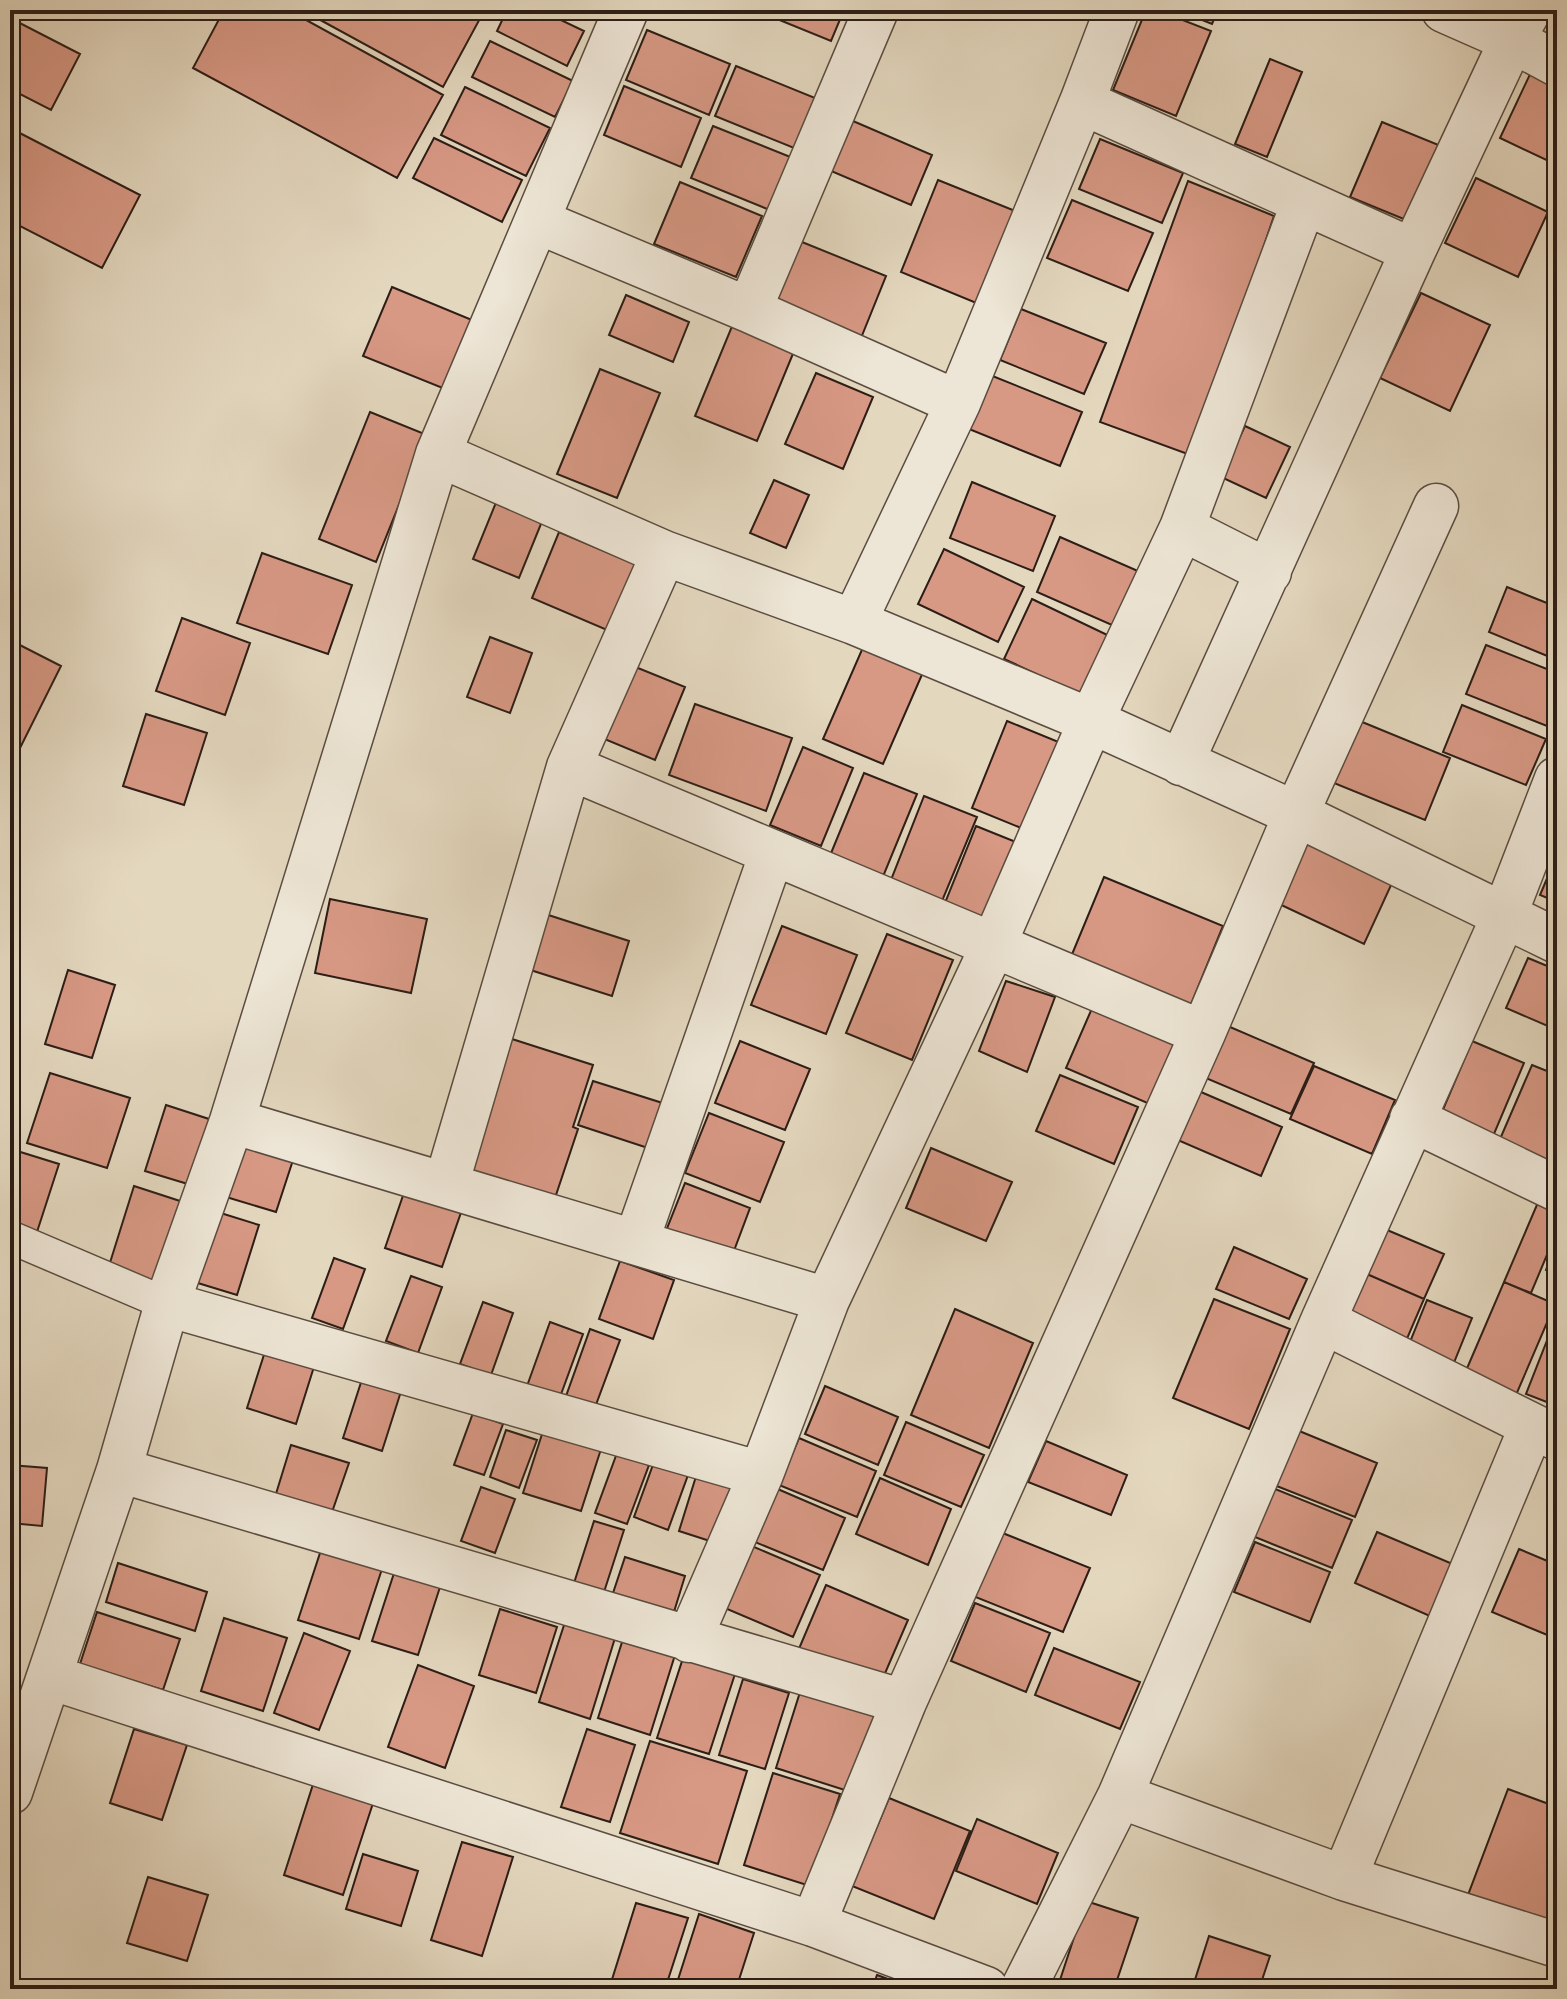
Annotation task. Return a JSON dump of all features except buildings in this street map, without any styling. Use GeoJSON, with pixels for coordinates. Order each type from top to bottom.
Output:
{"type":"FeatureCollection","features":[{"type":"Feature","properties":{"kind":"street"},"geometry":{"type":"LineString","coordinates":[[10,1792],[119,1470],[167,1304],[232,1121],[438,454],[626,10]]}},
{"type":"Feature","properties":{"kind":"street"},"geometry":{"type":"LineString","coordinates":[[749,310],[876,10]]}},
{"type":"Feature","properties":{"kind":"street"},"geometry":{"type":"LineString","coordinates":[[854,622],[958,403],[1117,10]]}},
{"type":"Feature","properties":{"kind":"street"},"geometry":{"type":"LineString","coordinates":[[1444,10],[1521,25],[1557,64]]}},
{"type":"Feature","properties":{"kind":"street"},"geometry":{"type":"LineString","coordinates":[[1181,763],[1413,251],[1521,25]]}},
{"type":"Feature","properties":{"kind":"street"},"geometry":{"type":"LineString","coordinates":[[1082,102],[1413,251]]}},
{"type":"Feature","properties":{"kind":"street"},"geometry":{"type":"LineString","coordinates":[[689,1640],[761,1474],[827,1300],[993,946],[1091,721],[1182,528],[1304,202]]}},
{"type":"Feature","properties":{"kind":"street"},"geometry":{"type":"LineString","coordinates":[[537,221],[749,310],[958,403]]}},
{"type":"Feature","properties":{"kind":"street"},"geometry":{"type":"LineString","coordinates":[[438,454],[664,553],[854,622],[1091,721],[1296,814],[1557,941]]}},
{"type":"Feature","properties":{"kind":"street"},"geometry":{"type":"LineString","coordinates":[[813,1924],[904,1702],[1203,1033],[1296,814],[1436,506]]}},
{"type":"Feature","properties":{"kind":"street"},"geometry":{"type":"LineString","coordinates":[[1182,528],[1269,572]]}},
{"type":"Feature","properties":{"kind":"street"},"geometry":{"type":"LineString","coordinates":[[446,1185],[569,767],[664,553]]}},
{"type":"Feature","properties":{"kind":"street"},"geometry":{"type":"LineString","coordinates":[[569,767],[1203,1033]]}},
{"type":"Feature","properties":{"kind":"street"},"geometry":{"type":"LineString","coordinates":[[1023,1989],[1120,1796],[1323,1321],[1504,916],[1557,779]]}},
{"type":"Feature","properties":{"kind":"street"},"geometry":{"type":"LineString","coordinates":[[636,1242],[772,853]]}},
{"type":"Feature","properties":{"kind":"street"},"geometry":{"type":"LineString","coordinates":[[1412,1119],[1557,1189]]}},
{"type":"Feature","properties":{"kind":"street"},"geometry":{"type":"LineString","coordinates":[[232,1121],[827,1300]]}},
{"type":"Feature","properties":{"kind":"street"},"geometry":{"type":"LineString","coordinates":[[167,1304],[761,1474]]}},
{"type":"Feature","properties":{"kind":"street"},"geometry":{"type":"LineString","coordinates":[[1323,1321],[1544,1432],[1344,1878]]}},
{"type":"Feature","properties":{"kind":"street"},"geometry":{"type":"LineString","coordinates":[[119,1470],[904,1702]]}},
{"type":"Feature","properties":{"kind":"street"},"geometry":{"type":"LineString","coordinates":[[50,1677],[813,1924],[986,1989]]}},
{"type":"Feature","properties":{"kind":"street"},"geometry":{"type":"LineString","coordinates":[[1120,1796],[1344,1878],[1557,1945]]}},
{"type":"Feature","properties":{"kind":"lane"},"geometry":{"type":"LineString","coordinates":[[10,1237],[167,1304]]}}]}
